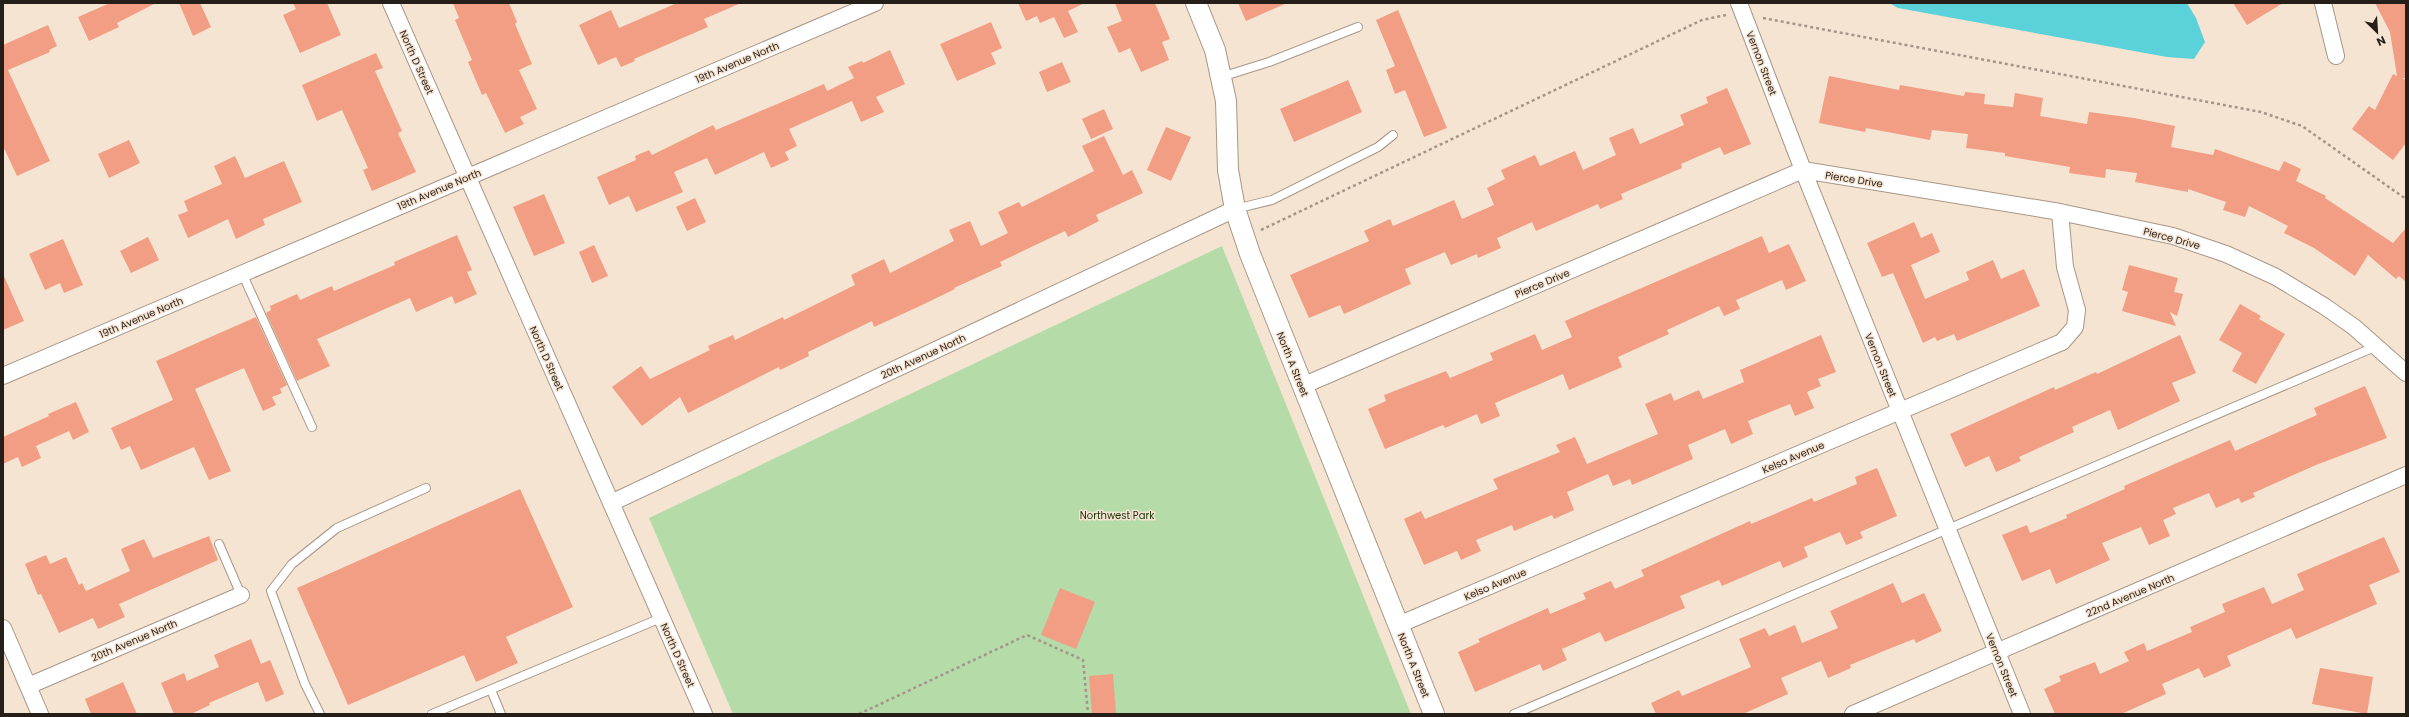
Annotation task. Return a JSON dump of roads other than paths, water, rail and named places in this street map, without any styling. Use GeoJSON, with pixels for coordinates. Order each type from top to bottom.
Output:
{"type":"FeatureCollection","features":[{"type":"Feature","properties":{"kind":"street","name":"North D Street"},"geometry":{"type":"LineString","coordinates":[[391,3],[704,714]]}},
{"type":"Feature","properties":{"kind":"street","name":"19th Avenue North"},"geometry":{"type":"LineString","coordinates":[[3,376],[875,3]]}},
{"type":"Feature","properties":{"kind":"street","name":"North A Street"},"geometry":{"type":"LineString","coordinates":[[1196,3],[1215,50],[1226,101],[1228,170],[1235,209],[1302,386],[1434,714]]}},
{"type":"Feature","properties":{"kind":"street"},"geometry":{"type":"LineString","coordinates":[[2323,3],[2336,56]]}},
{"type":"Feature","properties":{"kind":"street","name":"Vernon Street"},"geometry":{"type":"LineString","coordinates":[[1741,9],[1803,170],[2022,714]]}},
{"type":"Feature","properties":{"kind":"street","name":"Pierce Drive"},"geometry":{"type":"LineString","coordinates":[[1302,386],[1803,170],[2060,212],[2173,236],[2226,254],[2276,277],[2324,306],[2377,346],[2406,373]]}},
{"type":"Feature","properties":{"kind":"street","name":"20th Avenue North"},"geometry":{"type":"LineString","coordinates":[[611,503],[1235,209]]}},
{"type":"Feature","properties":{"kind":"street","name":"Kelso Avenue"},"geometry":{"type":"LineString","coordinates":[[1398,626],[2062,342],[2075,328],[2077,310],[2065,267],[2060,212]]}},
{"type":"Feature","properties":{"kind":"street","name":"22nd Avenue North"},"geometry":{"type":"LineString","coordinates":[[1853,714],[2406,475]]}},
{"type":"Feature","properties":{"kind":"street","name":"20th Avenue North"},"geometry":{"type":"LineString","coordinates":[[28,686],[241,595]]}},
{"type":"Feature","properties":{"kind":"street"},"geometry":{"type":"LineString","coordinates":[[3,628],[40,714]]}},
{"type":"Feature","properties":{"kind":"lane"},"geometry":{"type":"LineString","coordinates":[[1221,77],[1269,62],[1358,27]]}},
{"type":"Feature","properties":{"kind":"lane"},"geometry":{"type":"LineString","coordinates":[[1235,209],[1272,200],[1378,147],[1393,135]]}},
{"type":"Feature","properties":{"kind":"lane"},"geometry":{"type":"LineString","coordinates":[[242,273],[312,426]]}},
{"type":"Feature","properties":{"kind":"lane"},"geometry":{"type":"LineString","coordinates":[[1514,714],[1947,528],[2377,346]]}},
{"type":"Feature","properties":{"kind":"lane"},"geometry":{"type":"LineString","coordinates":[[320,714],[305,684],[271,591],[292,564],[337,528],[426,488]]}},
{"type":"Feature","properties":{"kind":"lane"},"geometry":{"type":"LineString","coordinates":[[219,544],[241,595]]}},
{"type":"Feature","properties":{"kind":"lane"},"geometry":{"type":"LineString","coordinates":[[432,714],[661,618]]}},
{"type":"Feature","properties":{"kind":"lane"},"geometry":{"type":"LineString","coordinates":[[490,690],[501,714]]}},
{"type":"Feature","properties":{"kind":"water"},"geometry":{"type":"Polygon","coordinates":[[[1889,3],[2187,3],[2196,18],[2205,42],[2194,59],[2167,57],[1898,8],[1889,3]]]}},
{"type":"Feature","properties":{"kind":"park label","name":"Northwest Park"},"geometry":{"type":"Point","coordinates":[1117,515]}}]}
